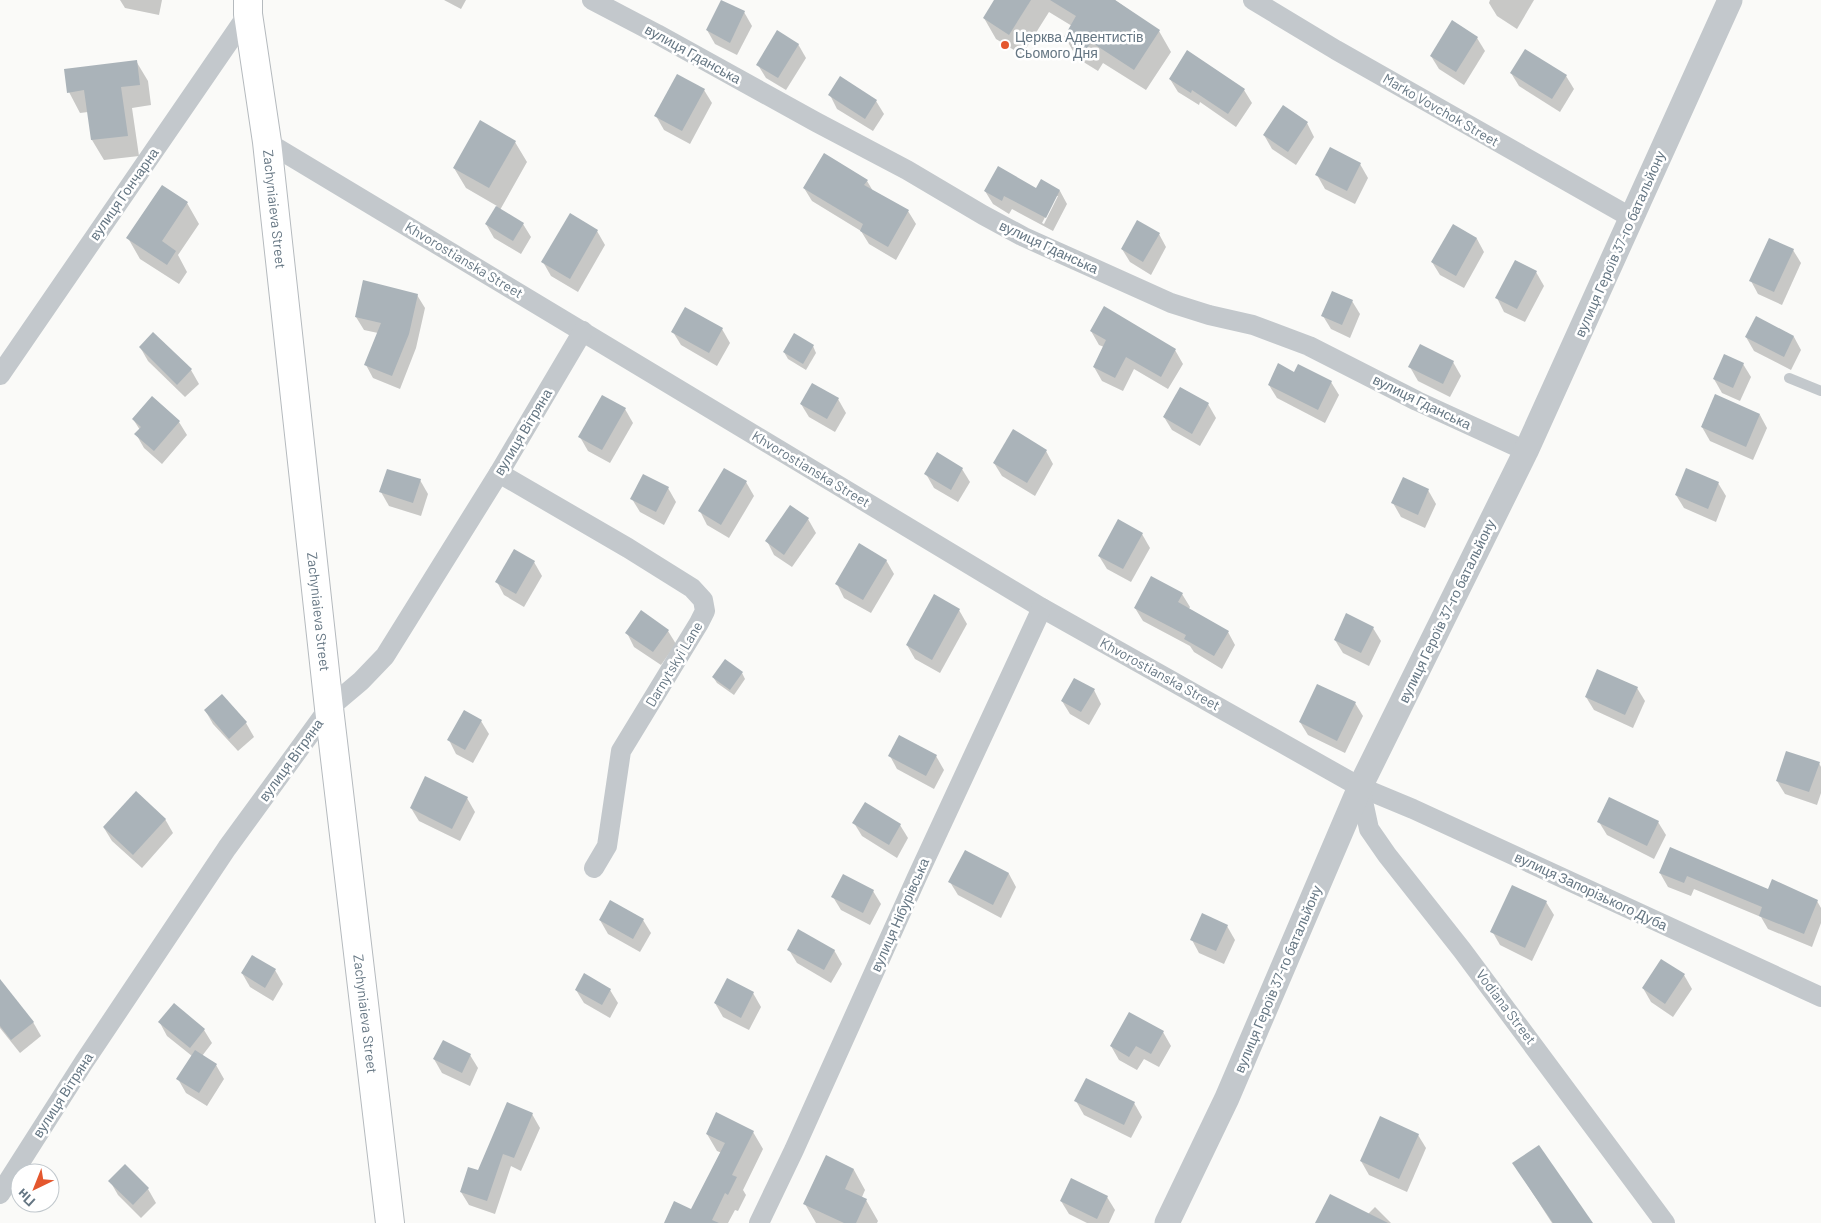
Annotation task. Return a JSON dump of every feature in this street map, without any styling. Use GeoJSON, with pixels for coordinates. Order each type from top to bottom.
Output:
{"type":"FeatureCollection","features":[{"type":"Feature","properties":{"kind":"main road","name":"Zachyniaieva Street"},"geometry":{"type":"LineString","coordinates":[[248,7],[267,142],[329,708],[390,1223]]}},
{"type":"Feature","properties":{"kind":"street","name":"вулиця Гданська"},"geometry":{"type":"LineString","coordinates":[[592,0],[907,170],[982,216],[1024,237],[1171,302],[1209,315],[1253,325],[1309,346],[1526,452]]}},
{"type":"Feature","properties":{"kind":"street","name":"Marko Vovchok Street"},"geometry":{"type":"LineString","coordinates":[[1253,0],[1336,50],[1632,218]]}},
{"type":"Feature","properties":{"kind":"street","name":"вулиця Героїв 37-го батальйону"},"geometry":{"type":"LineString","coordinates":[[1167,1223],[1227,1098],[1360,787],[1526,452],[1730,0]]}},
{"type":"Feature","properties":{"kind":"street","name":"вулиця Гончарна"},"geometry":{"type":"LineString","coordinates":[[0,375],[248,7]]}},
{"type":"Feature","properties":{"kind":"street","name":"Khvorostianska Street"},"geometry":{"type":"LineString","coordinates":[[267,142],[1042,608],[1360,787]]}},
{"type":"Feature","properties":{"kind":"street","name":"вулиця Вітряна"},"geometry":{"type":"LineString","coordinates":[[0,1194],[84,1062],[222,856],[329,708],[361,681],[385,656],[499,473],[583,331]]}},
{"type":"Feature","properties":{"kind":"street","name":"Darnytskyi Lane"},"geometry":{"type":"LineString","coordinates":[[499,473],[644,558],[692,588],[703,600],[705,611],[699,623],[621,751],[607,846],[594,868]]}},
{"type":"Feature","properties":{"kind":"street","name":"вулиця Нібурівська"},"geometry":{"type":"LineString","coordinates":[[759,1223],[1042,608]]}},
{"type":"Feature","properties":{"kind":"street","name":"вулиця Запорізького Дуба"},"geometry":{"type":"LineString","coordinates":[[1360,787],[1413,809],[1821,997]]}},
{"type":"Feature","properties":{"kind":"street","name":"Vodiana Street"},"geometry":{"type":"LineString","coordinates":[[1360,787],[1369,829],[1387,855],[1462,950],[1666,1223]]}},
{"type":"Feature","properties":{"kind":"lane"},"geometry":{"type":"LineString","coordinates":[[1788,378],[1821,391]]}},
{"type":"Feature","properties":{"kind":"building"},"geometry":{"type":"Polygon","coordinates":[[[721,0],[745,11],[730,43],[706,30],[721,0]]]}},
{"type":"Feature","properties":{"kind":"building"},"geometry":{"type":"Polygon","coordinates":[[[994,0],[1031,0],[1009,35],[983,18],[994,0]]]}},
{"type":"Feature","properties":{"kind":"building"},"geometry":{"type":"Polygon","coordinates":[[[1050,0],[1115,0],[1160,30],[1134,70],[1091,42],[1086,50],[1064,37],[1076,16],[1050,0]]]}},
{"type":"Feature","properties":{"kind":"building"},"geometry":{"type":"Polygon","coordinates":[[[1452,20],[1478,37],[1456,72],[1430,56],[1452,20]]]}},
{"type":"Feature","properties":{"kind":"building"},"geometry":{"type":"Polygon","coordinates":[[[777,30],[799,44],[778,78],[756,65],[777,30]]]}},
{"type":"Feature","properties":{"kind":"building"},"geometry":{"type":"Polygon","coordinates":[[[1525,49],[1567,75],[1552,99],[1510,73],[1525,49]]]}},
{"type":"Feature","properties":{"kind":"building"},"geometry":{"type":"Polygon","coordinates":[[[1187,50],[1245,89],[1228,114],[1192,90],[1191,93],[1169,79],[1187,50]]]}},
{"type":"Feature","properties":{"kind":"building"},"geometry":{"type":"Polygon","coordinates":[[[137,60],[140,85],[121,87],[128,136],[91,140],[84,90],[67,93],[64,69],[137,60]]]}},
{"type":"Feature","properties":{"kind":"building"},"geometry":{"type":"Polygon","coordinates":[[[677,74],[705,89],[682,131],[654,116],[677,74]]]}},
{"type":"Feature","properties":{"kind":"building"},"geometry":{"type":"Polygon","coordinates":[[[840,76],[877,100],[865,119],[828,95],[840,76]]]}},
{"type":"Feature","properties":{"kind":"building"},"geometry":{"type":"Polygon","coordinates":[[[1283,105],[1308,122],[1288,152],[1263,135],[1283,105]]]}},
{"type":"Feature","properties":{"kind":"building"},"geometry":{"type":"Polygon","coordinates":[[[480,120],[516,141],[489,188],[453,168],[480,120]]]}},
{"type":"Feature","properties":{"kind":"building"},"geometry":{"type":"Polygon","coordinates":[[[1330,147],[1361,163],[1347,191],[1315,175],[1330,147]]]}},
{"type":"Feature","properties":{"kind":"building"},"geometry":{"type":"Polygon","coordinates":[[[824,153],[868,180],[864,185],[909,210],[888,247],[860,231],[863,224],[803,188],[824,153]]]}},
{"type":"Feature","properties":{"kind":"building"},"geometry":{"type":"Polygon","coordinates":[[[998,166],[1036,188],[1041,179],[1060,190],[1046,218],[1004,196],[1002,201],[984,191],[998,166]]]}},
{"type":"Feature","properties":{"kind":"building"},"geometry":{"type":"Polygon","coordinates":[[[162,185],[188,202],[162,241],[176,251],[167,265],[126,238],[162,185]]]}},
{"type":"Feature","properties":{"kind":"building"},"geometry":{"type":"Polygon","coordinates":[[[496,206],[524,223],[513,241],[485,224],[496,206]]]}},
{"type":"Feature","properties":{"kind":"building"},"geometry":{"type":"Polygon","coordinates":[[[570,213],[598,230],[570,279],[541,262],[570,213]]]}},
{"type":"Feature","properties":{"kind":"building"},"geometry":{"type":"Polygon","coordinates":[[[1137,220],[1160,233],[1143,262],[1121,249],[1137,220]]]}},
{"type":"Feature","properties":{"kind":"building"},"geometry":{"type":"Polygon","coordinates":[[[1453,224],[1477,238],[1456,276],[1431,262],[1453,224]]]}},
{"type":"Feature","properties":{"kind":"building"},"geometry":{"type":"Polygon","coordinates":[[[1769,238],[1794,249],[1774,292],[1749,281],[1769,238]]]}},
{"type":"Feature","properties":{"kind":"building"},"geometry":{"type":"Polygon","coordinates":[[[1515,260],[1537,271],[1517,309],[1495,298],[1515,260]]]}},
{"type":"Feature","properties":{"kind":"building"},"geometry":{"type":"Polygon","coordinates":[[[363,280],[418,294],[409,334],[392,376],[364,365],[381,323],[355,317],[363,280]]]}},
{"type":"Feature","properties":{"kind":"building"},"geometry":{"type":"Polygon","coordinates":[[[1332,291],[1353,300],[1342,325],[1321,316],[1332,291]]]}},
{"type":"Feature","properties":{"kind":"building"},"geometry":{"type":"Polygon","coordinates":[[[1104,306],[1176,349],[1161,377],[1126,357],[1115,378],[1093,367],[1106,340],[1090,331],[1104,306]]]}},
{"type":"Feature","properties":{"kind":"building"},"geometry":{"type":"Polygon","coordinates":[[[685,307],[723,328],[709,353],[671,332],[685,307]]]}},
{"type":"Feature","properties":{"kind":"building"},"geometry":{"type":"Polygon","coordinates":[[[1756,316],[1794,336],[1784,357],[1745,337],[1756,316]]]}},
{"type":"Feature","properties":{"kind":"building"},"geometry":{"type":"Polygon","coordinates":[[[153,332],[192,369],[177,385],[139,347],[153,332]]]}},
{"type":"Feature","properties":{"kind":"building"},"geometry":{"type":"Polygon","coordinates":[[[794,333],[814,345],[803,364],[783,352],[794,333]]]}},
{"type":"Feature","properties":{"kind":"building"},"geometry":{"type":"Polygon","coordinates":[[[1420,344],[1454,361],[1443,384],[1408,367],[1420,344]]]}},
{"type":"Feature","properties":{"kind":"building"},"geometry":{"type":"Polygon","coordinates":[[[1724,354],[1744,363],[1733,388],[1713,379],[1724,354]]]}},
{"type":"Feature","properties":{"kind":"building"},"geometry":{"type":"Polygon","coordinates":[[[1278,363],[1294,372],[1298,364],[1332,381],[1318,410],[1268,385],[1278,363]]]}},
{"type":"Feature","properties":{"kind":"building"},"geometry":{"type":"Polygon","coordinates":[[[812,383],[839,398],[827,419],[800,404],[812,383]]]}},
{"type":"Feature","properties":{"kind":"building"},"geometry":{"type":"Polygon","coordinates":[[[1180,387],[1209,403],[1192,434],[1163,417],[1180,387]]]}},
{"type":"Feature","properties":{"kind":"building"},"geometry":{"type":"Polygon","coordinates":[[[1715,394],[1760,414],[1746,447],[1701,427],[1715,394]]]}},
{"type":"Feature","properties":{"kind":"building"},"geometry":{"type":"Polygon","coordinates":[[[602,395],[626,408],[602,450],[578,437],[602,395]]]}},
{"type":"Feature","properties":{"kind":"building"},"geometry":{"type":"Polygon","coordinates":[[[152,396],[180,421],[154,451],[134,434],[141,427],[132,419],[152,396]]]}},
{"type":"Feature","properties":{"kind":"building"},"geometry":{"type":"Polygon","coordinates":[[[1013,429],[1047,450],[1027,483],[993,463],[1013,429]]]}},
{"type":"Feature","properties":{"kind":"building"},"geometry":{"type":"Polygon","coordinates":[[[937,452],[963,468],[951,490],[924,474],[937,452]]]}},
{"type":"Feature","properties":{"kind":"building"},"geometry":{"type":"Polygon","coordinates":[[[724,468],[747,481],[721,525],[698,511],[724,468]]]}},
{"type":"Feature","properties":{"kind":"building"},"geometry":{"type":"Polygon","coordinates":[[[1686,468],[1719,482],[1708,509],[1675,495],[1686,468]]]}},
{"type":"Feature","properties":{"kind":"building"},"geometry":{"type":"Polygon","coordinates":[[[387,469],[421,479],[413,503],[379,492],[387,469]]]}},
{"type":"Feature","properties":{"kind":"building"},"geometry":{"type":"Polygon","coordinates":[[[643,474],[669,487],[656,512],[630,499],[643,474]]]}},
{"type":"Feature","properties":{"kind":"building"},"geometry":{"type":"Polygon","coordinates":[[[1403,477],[1429,489],[1418,515],[1391,503],[1403,477]]]}},
{"type":"Feature","properties":{"kind":"building"},"geometry":{"type":"Polygon","coordinates":[[[790,505],[809,518],[784,555],[765,541],[790,505]]]}},
{"type":"Feature","properties":{"kind":"building"},"geometry":{"type":"Polygon","coordinates":[[[1118,519],[1143,533],[1123,569],[1098,556],[1118,519]]]}},
{"type":"Feature","properties":{"kind":"building"},"geometry":{"type":"Polygon","coordinates":[[[859,543],[887,560],[863,600],[835,584],[859,543]]]}},
{"type":"Feature","properties":{"kind":"building"},"geometry":{"type":"Polygon","coordinates":[[[514,549],[535,561],[516,594],[495,582],[514,549]]]}},
{"type":"Feature","properties":{"kind":"building"},"geometry":{"type":"Polygon","coordinates":[[[1151,576],[1183,593],[1178,602],[1229,631],[1214,656],[1184,639],[1186,635],[1134,608],[1151,576]]]}},
{"type":"Feature","properties":{"kind":"building"},"geometry":{"type":"Polygon","coordinates":[[[934,594],[960,609],[932,660],[906,645],[934,594]]]}},
{"type":"Feature","properties":{"kind":"building"},"geometry":{"type":"Polygon","coordinates":[[[641,610],[669,630],[653,652],[625,633],[641,610]]]}},
{"type":"Feature","properties":{"kind":"building"},"geometry":{"type":"Polygon","coordinates":[[[1346,613],[1374,627],[1361,653],[1334,640],[1346,613]]]}},
{"type":"Feature","properties":{"kind":"building"},"geometry":{"type":"Polygon","coordinates":[[[725,659],[743,672],[730,690],[712,677],[725,659]]]}},
{"type":"Feature","properties":{"kind":"building"},"geometry":{"type":"Polygon","coordinates":[[[1597,669],[1638,687],[1625,715],[1585,697],[1597,669]]]}},
{"type":"Feature","properties":{"kind":"building"},"geometry":{"type":"Polygon","coordinates":[[[1074,678],[1095,689],[1081,712],[1061,701],[1074,678]]]}},
{"type":"Feature","properties":{"kind":"building"},"geometry":{"type":"Polygon","coordinates":[[[1317,684],[1356,702],[1337,741],[1299,722],[1317,684]]]}},
{"type":"Feature","properties":{"kind":"building"},"geometry":{"type":"Polygon","coordinates":[[[222,694],[247,722],[229,739],[204,710],[222,694]]]}},
{"type":"Feature","properties":{"kind":"building"},"geometry":{"type":"Polygon","coordinates":[[[464,710],[482,720],[465,750],[447,740],[464,710]]]}},
{"type":"Feature","properties":{"kind":"building"},"geometry":{"type":"Polygon","coordinates":[[[899,735],[937,755],[926,776],[888,756],[899,735]]]}},
{"type":"Feature","properties":{"kind":"building"},"geometry":{"type":"Polygon","coordinates":[[[1786,751],[1820,762],[1809,792],[1776,781],[1786,751]]]}},
{"type":"Feature","properties":{"kind":"building"},"geometry":{"type":"Polygon","coordinates":[[[425,776],[468,797],[452,829],[410,808],[425,776]]]}},
{"type":"Feature","properties":{"kind":"building"},"geometry":{"type":"Polygon","coordinates":[[[136,791],[166,819],[133,855],[103,827],[136,791]]]}},
{"type":"Feature","properties":{"kind":"building"},"geometry":{"type":"Polygon","coordinates":[[[1609,797],[1659,821],[1647,846],[1597,822],[1609,797]]]}},
{"type":"Feature","properties":{"kind":"building"},"geometry":{"type":"Polygon","coordinates":[[[865,802],[901,824],[889,845],[852,823],[865,802]]]}},
{"type":"Feature","properties":{"kind":"building"},"geometry":{"type":"Polygon","coordinates":[[[1670,847],[1768,889],[1772,879],[1818,900],[1804,934],[1759,916],[1762,907],[1687,876],[1684,883],[1659,873],[1670,847]]]}},
{"type":"Feature","properties":{"kind":"building"},"geometry":{"type":"Polygon","coordinates":[[[965,850],[1009,873],[993,905],[948,882],[965,850]]]}},
{"type":"Feature","properties":{"kind":"building"},"geometry":{"type":"Polygon","coordinates":[[[843,874],[874,890],[863,913],[831,897],[843,874]]]}},
{"type":"Feature","properties":{"kind":"building"},"geometry":{"type":"Polygon","coordinates":[[[1512,885],[1547,901],[1525,948],[1490,932],[1512,885]]]}},
{"type":"Feature","properties":{"kind":"building"},"geometry":{"type":"Polygon","coordinates":[[[610,900],[644,919],[633,939],[599,920],[610,900]]]}},
{"type":"Feature","properties":{"kind":"building"},"geometry":{"type":"Polygon","coordinates":[[[1202,913],[1228,925],[1216,951],[1190,940],[1202,913]]]}},
{"type":"Feature","properties":{"kind":"building"},"geometry":{"type":"Polygon","coordinates":[[[798,929],[835,950],[824,970],[787,950],[798,929]]]}},
{"type":"Feature","properties":{"kind":"building"},"geometry":{"type":"Polygon","coordinates":[[[252,955],[276,969],[265,988],[241,973],[252,955]]]}},
{"type":"Feature","properties":{"kind":"building"},"geometry":{"type":"Polygon","coordinates":[[[1661,959],[1685,974],[1665,1004],[1642,988],[1661,959]]]}},
{"type":"Feature","properties":{"kind":"building"},"geometry":{"type":"Polygon","coordinates":[[[584,973],[611,989],[602,1005],[575,990],[584,973]]]}},
{"type":"Feature","properties":{"kind":"building"},"geometry":{"type":"Polygon","coordinates":[[[727,978],[754,992],[741,1018],[714,1003],[727,978]]]}},
{"type":"Feature","properties":{"kind":"building"},"geometry":{"type":"Polygon","coordinates":[[[0,979],[34,1022],[11,1040],[0,1026],[0,979]]]}},
{"type":"Feature","properties":{"kind":"building"},"geometry":{"type":"Polygon","coordinates":[[[174,1003],[205,1029],[190,1048],[158,1022],[174,1003]]]}},
{"type":"Feature","properties":{"kind":"building"},"geometry":{"type":"Polygon","coordinates":[[[1129,1012],[1164,1031],[1151,1054],[1136,1046],[1129,1057],[1110,1046],[1129,1012]]]}},
{"type":"Feature","properties":{"kind":"building"},"geometry":{"type":"Polygon","coordinates":[[[443,1040],[471,1054],[462,1073],[433,1059],[443,1040]]]}},
{"type":"Feature","properties":{"kind":"building"},"geometry":{"type":"Polygon","coordinates":[[[195,1050],[217,1064],[199,1093],[176,1079],[195,1050]]]}},
{"type":"Feature","properties":{"kind":"building"},"geometry":{"type":"Polygon","coordinates":[[[1086,1078],[1135,1102],[1124,1125],[1074,1101],[1086,1078]]]}},
{"type":"Feature","properties":{"kind":"building"},"geometry":{"type":"Polygon","coordinates":[[[507,1102],[533,1113],[514,1158],[503,1154],[487,1201],[460,1192],[468,1167],[478,1170],[507,1102]]]}},
{"type":"Feature","properties":{"kind":"building"},"geometry":{"type":"Polygon","coordinates":[[[716,1112],[754,1131],[732,1175],[737,1177],[728,1195],[725,1193],[712,1220],[719,1223],[664,1223],[674,1201],[691,1209],[725,1143],[706,1134],[716,1112]]]}},
{"type":"Feature","properties":{"kind":"building"},"geometry":{"type":"Polygon","coordinates":[[[1380,1116],[1419,1134],[1399,1179],[1360,1161],[1380,1116]]]}},
{"type":"Feature","properties":{"kind":"building"},"geometry":{"type":"Polygon","coordinates":[[[1539,1145],[1593,1223],[1553,1223],[1512,1163],[1539,1145]]]}},
{"type":"Feature","properties":{"kind":"building"},"geometry":{"type":"Polygon","coordinates":[[[826,1155],[854,1169],[845,1189],[867,1199],[856,1223],[844,1223],[803,1204],[826,1155]]]}},
{"type":"Feature","properties":{"kind":"building"},"geometry":{"type":"Polygon","coordinates":[[[125,1164],[149,1188],[133,1205],[108,1181],[125,1164]]]}},
{"type":"Feature","properties":{"kind":"building"},"geometry":{"type":"Polygon","coordinates":[[[1071,1178],[1108,1196],[1097,1219],[1060,1201],[1071,1178]]]}},
{"type":"Feature","properties":{"kind":"building"},"geometry":{"type":"Polygon","coordinates":[[[1330,1194],[1388,1223],[1315,1223],[1330,1194]]]}},
{"type":"Feature","properties":{"kind":"place","name":"Церква Адвентистів Сьомого Дня"},"geometry":{"type":"Point","coordinates":[1005,45]}}]}
